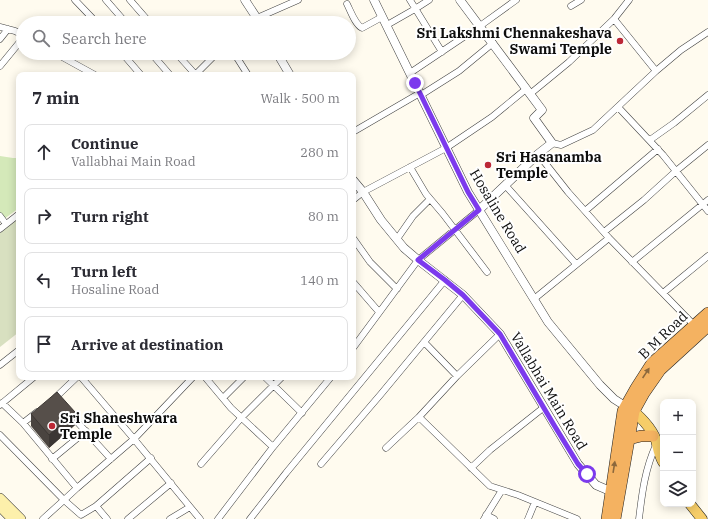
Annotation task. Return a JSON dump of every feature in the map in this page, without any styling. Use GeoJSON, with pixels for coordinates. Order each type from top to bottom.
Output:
{"type":"FeatureCollection","features":[{"type":"Feature","properties":{"kind":"highway","name":"B M Road"},"geometry":{"type":"LineString","coordinates":[[630,409],[644,393],[660,370],[701,328],[708,313]]}},
{"type":"Feature","properties":{"kind":"highway"},"geometry":{"type":"LineString","coordinates":[[607,519],[623,411],[630,409],[629,439],[616,519]]}},
{"type":"Feature","properties":{"kind":"highway"},"geometry":{"type":"LineString","coordinates":[[629,439],[641,436],[655,441]]}},
{"type":"Feature","properties":{"kind":"main road"},"geometry":{"type":"LineString","coordinates":[[630,409],[650,430],[660,457]]}},
{"type":"Feature","properties":{"kind":"main road"},"geometry":{"type":"LineString","coordinates":[[0,498],[21,519]]}},
{"type":"Feature","properties":{"kind":"main road"},"geometry":{"type":"LineString","coordinates":[[0,507],[12,519]]}},
{"type":"Feature","properties":{"kind":"main road"},"geometry":{"type":"LineString","coordinates":[[692,507],[702,519]]}},
{"type":"Feature","properties":{"kind":"street"},"geometry":{"type":"LineString","coordinates":[[75,0],[90,16]]}},
{"type":"Feature","properties":{"kind":"street"},"geometry":{"type":"LineString","coordinates":[[106,0],[120,16]]}},
{"type":"Feature","properties":{"kind":"street"},"geometry":{"type":"LineString","coordinates":[[130,0],[144,16]]}},
{"type":"Feature","properties":{"kind":"street"},"geometry":{"type":"LineString","coordinates":[[245,0],[253,16]]}},
{"type":"Feature","properties":{"kind":"street"},"geometry":{"type":"LineString","coordinates":[[264,16],[284,3],[298,0]]}},
{"type":"Feature","properties":{"kind":"street","name":"Hosaline Road"},"geometry":{"type":"LineString","coordinates":[[374,0],[468,192],[548,322],[600,385],[614,399],[630,409]]}},
{"type":"Feature","properties":{"kind":"street"},"geometry":{"type":"LineString","coordinates":[[410,0],[442,52]]}},
{"type":"Feature","properties":{"kind":"street"},"geometry":{"type":"LineString","coordinates":[[387,25],[429,0]]}},
{"type":"Feature","properties":{"kind":"street"},"geometry":{"type":"LineString","coordinates":[[460,0],[542,110],[534,118],[552,143],[560,145],[593,130],[656,71],[681,50],[708,32]]}},
{"type":"Feature","properties":{"kind":"street"},"geometry":{"type":"LineString","coordinates":[[410,73],[516,0]]}},
{"type":"Feature","properties":{"kind":"street"},"geometry":{"type":"LineString","coordinates":[[571,6],[581,0]]}},
{"type":"Feature","properties":{"kind":"street"},"geometry":{"type":"LineString","coordinates":[[356,198],[363,192],[446,148],[528,92],[569,62],[614,20],[629,0]]}},
{"type":"Feature","properties":{"kind":"street"},"geometry":{"type":"LineString","coordinates":[[347,4],[353,16]]}},
{"type":"Feature","properties":{"kind":"street"},"geometry":{"type":"LineString","coordinates":[[356,22],[362,28],[382,17]]}},
{"type":"Feature","properties":{"kind":"street"},"geometry":{"type":"LineString","coordinates":[[614,20],[656,71]]}},
{"type":"Feature","properties":{"kind":"street"},"geometry":{"type":"LineString","coordinates":[[0,27],[16,33]]}},
{"type":"Feature","properties":{"kind":"street"},"geometry":{"type":"LineString","coordinates":[[0,39],[8,29]]}},
{"type":"Feature","properties":{"kind":"street"},"geometry":{"type":"LineString","coordinates":[[356,130],[459,71],[492,43]]}},
{"type":"Feature","properties":{"kind":"street"},"geometry":{"type":"LineString","coordinates":[[0,66],[16,46]]}},
{"type":"Feature","properties":{"kind":"street"},"geometry":{"type":"LineString","coordinates":[[68,60],[90,72]]}},
{"type":"Feature","properties":{"kind":"street"},"geometry":{"type":"LineString","coordinates":[[128,60],[138,72]]}},
{"type":"Feature","properties":{"kind":"street"},"geometry":{"type":"LineString","coordinates":[[157,60],[167,72]]}},
{"type":"Feature","properties":{"kind":"street"},"geometry":{"type":"LineString","coordinates":[[182,60],[192,72]]}},
{"type":"Feature","properties":{"kind":"street"},"geometry":{"type":"LineString","coordinates":[[198,72],[210,60]]}},
{"type":"Feature","properties":{"kind":"street"},"geometry":{"type":"LineString","coordinates":[[238,60],[246,72]]}},
{"type":"Feature","properties":{"kind":"street"},"geometry":{"type":"LineString","coordinates":[[281,60],[288,72]]}},
{"type":"Feature","properties":{"kind":"street"},"geometry":{"type":"LineString","coordinates":[[650,140],[674,123],[708,95]]}},
{"type":"Feature","properties":{"kind":"street"},"geometry":{"type":"LineString","coordinates":[[618,107],[706,202],[708,211]]}},
{"type":"Feature","properties":{"kind":"street"},"geometry":{"type":"LineString","coordinates":[[356,344],[418,260],[479,210],[538,154],[552,143]]}},
{"type":"Feature","properties":{"kind":"street"},"geometry":{"type":"LineString","coordinates":[[604,232],[644,200],[676,170],[708,145]]}},
{"type":"Feature","properties":{"kind":"street"},"geometry":{"type":"LineString","coordinates":[[584,211],[658,149]]}},
{"type":"Feature","properties":{"kind":"street"},"geometry":{"type":"LineString","coordinates":[[538,154],[584,211],[609,238],[662,293],[701,328]]}},
{"type":"Feature","properties":{"kind":"street"},"geometry":{"type":"LineString","coordinates":[[410,167],[430,199],[456,230],[487,272]]}},
{"type":"Feature","properties":{"kind":"street","name":"Vallabhai Main Road"},"geometry":{"type":"LineString","coordinates":[[356,184],[381,220],[397,239],[418,260],[463,295],[500,334],[578,464],[596,485],[610,491]]}},
{"type":"Feature","properties":{"kind":"street"},"geometry":{"type":"LineString","coordinates":[[505,185],[576,264]]}},
{"type":"Feature","properties":{"kind":"street"},"geometry":{"type":"LineString","coordinates":[[397,239],[413,216],[430,199]]}},
{"type":"Feature","properties":{"kind":"street"},"geometry":{"type":"LineString","coordinates":[[632,262],[706,202]]}},
{"type":"Feature","properties":{"kind":"street"},"geometry":{"type":"LineString","coordinates":[[0,216],[6,224]]}},
{"type":"Feature","properties":{"kind":"street"},"geometry":{"type":"LineString","coordinates":[[0,229],[16,216]]}},
{"type":"Feature","properties":{"kind":"street"},"geometry":{"type":"LineString","coordinates":[[534,299],[609,238]]}},
{"type":"Feature","properties":{"kind":"street"},"geometry":{"type":"LineString","coordinates":[[356,242],[370,262],[397,289]]}},
{"type":"Feature","properties":{"kind":"street"},"geometry":{"type":"LineString","coordinates":[[662,293],[708,256]]}},
{"type":"Feature","properties":{"kind":"street"},"geometry":{"type":"LineString","coordinates":[[250,519],[291,466],[445,280]]}},
{"type":"Feature","properties":{"kind":"street"},"geometry":{"type":"LineString","coordinates":[[356,285],[379,312]]}},
{"type":"Feature","properties":{"kind":"street"},"geometry":{"type":"LineString","coordinates":[[321,464],[463,295]]}},
{"type":"Feature","properties":{"kind":"street"},"geometry":{"type":"LineString","coordinates":[[386,448],[419,417],[457,376],[500,334]]}},
{"type":"Feature","properties":{"kind":"street"},"geometry":{"type":"LineString","coordinates":[[424,342],[457,376]]}},
{"type":"Feature","properties":{"kind":"street"},"geometry":{"type":"LineString","coordinates":[[0,365],[16,352]]}},
{"type":"Feature","properties":{"kind":"street"},"geometry":{"type":"LineString","coordinates":[[30,380],[1,404],[23,423],[76,488]]}},
{"type":"Feature","properties":{"kind":"street"},"geometry":{"type":"LineString","coordinates":[[50,401],[74,380]]}},
{"type":"Feature","properties":{"kind":"street"},"geometry":{"type":"LineString","coordinates":[[84,380],[151,458],[200,519]]}},
{"type":"Feature","properties":{"kind":"street"},"geometry":{"type":"LineString","coordinates":[[43,519],[76,488],[134,439],[190,380]]}},
{"type":"Feature","properties":{"kind":"street"},"geometry":{"type":"LineString","coordinates":[[208,380],[223,398],[273,447]]}},
{"type":"Feature","properties":{"kind":"street"},"geometry":{"type":"LineString","coordinates":[[223,398],[241,380]]}},
{"type":"Feature","properties":{"kind":"street"},"geometry":{"type":"LineString","coordinates":[[267,380],[302,413]]}},
{"type":"Feature","properties":{"kind":"street"},"geometry":{"type":"LineString","coordinates":[[201,464],[242,417],[279,380]]}},
{"type":"Feature","properties":{"kind":"street"},"geometry":{"type":"LineString","coordinates":[[220,518],[273,447],[329,380]]}},
{"type":"Feature","properties":{"kind":"street"},"geometry":{"type":"LineString","coordinates":[[56,397],[61,402]]}},
{"type":"Feature","properties":{"kind":"street"},"geometry":{"type":"LineString","coordinates":[[23,423],[45,406]]}},
{"type":"Feature","properties":{"kind":"street"},"geometry":{"type":"LineString","coordinates":[[66,408],[111,459]]}},
{"type":"Feature","properties":{"kind":"street"},"geometry":{"type":"LineString","coordinates":[[471,468],[490,450],[544,408]]}},
{"type":"Feature","properties":{"kind":"street"},"geometry":{"type":"LineString","coordinates":[[419,417],[490,486],[577,519]]}},
{"type":"Feature","properties":{"kind":"street"},"geometry":{"type":"LineString","coordinates":[[52,459],[86,432]]}},
{"type":"Feature","properties":{"kind":"street"},"geometry":{"type":"LineString","coordinates":[[0,435],[64,500],[81,515],[96,506],[151,458]]}},
{"type":"Feature","properties":{"kind":"street"},"geometry":{"type":"LineString","coordinates":[[639,519],[646,471],[655,441]]}},
{"type":"Feature","properties":{"kind":"street"},"geometry":{"type":"LineString","coordinates":[[128,519],[171,483]]}},
{"type":"Feature","properties":{"kind":"street"},"geometry":{"type":"LineString","coordinates":[[494,519],[485,517],[502,490]]}},
{"type":"Feature","properties":{"kind":"street"},"geometry":{"type":"LineString","coordinates":[[528,519],[535,502]]}},
{"type":"Feature","properties":{"kind":"street"},"geometry":{"type":"LineString","coordinates":[[96,506],[107,519]]}},
{"type":"Feature","properties":{"kind":"street"},"geometry":{"type":"LineString","coordinates":[[170,519],[190,507]]}},
{"type":"Feature","properties":{"kind":"green space"},"geometry":{"type":"Polygon","coordinates":[[[0,156],[16,158],[16,210],[0,222],[0,156]]]}},
{"type":"Feature","properties":{"kind":"green space"},"geometry":{"type":"Polygon","coordinates":[[[16,220],[16,334],[0,347],[0,233],[16,220]]]}},
{"type":"Feature","properties":{"kind":"building"},"geometry":{"type":"Polygon","coordinates":[[[57,392],[75,412],[49,435],[31,414],[57,392]]]}},
{"type":"Feature","properties":{"kind":"place","name":"Sri Lakshmi Chennakeshava Swami Temple"},"geometry":{"type":"Point","coordinates":[620,41]}},
{"type":"Feature","properties":{"kind":"place","name":"Sri Hasanamba Temple"},"geometry":{"type":"Point","coordinates":[488,165]}},
{"type":"Feature","properties":{"kind":"place","name":"Sri Shaneshwara Temple"},"geometry":{"type":"Point","coordinates":[52,426]}},
{"type":"Feature","properties":{"kind":"route"},"geometry":{"type":"LineString","coordinates":[[415,83],[468,192],[479,210],[418,260],[463,295],[500,334],[578,464],[587,474]]}}]}
